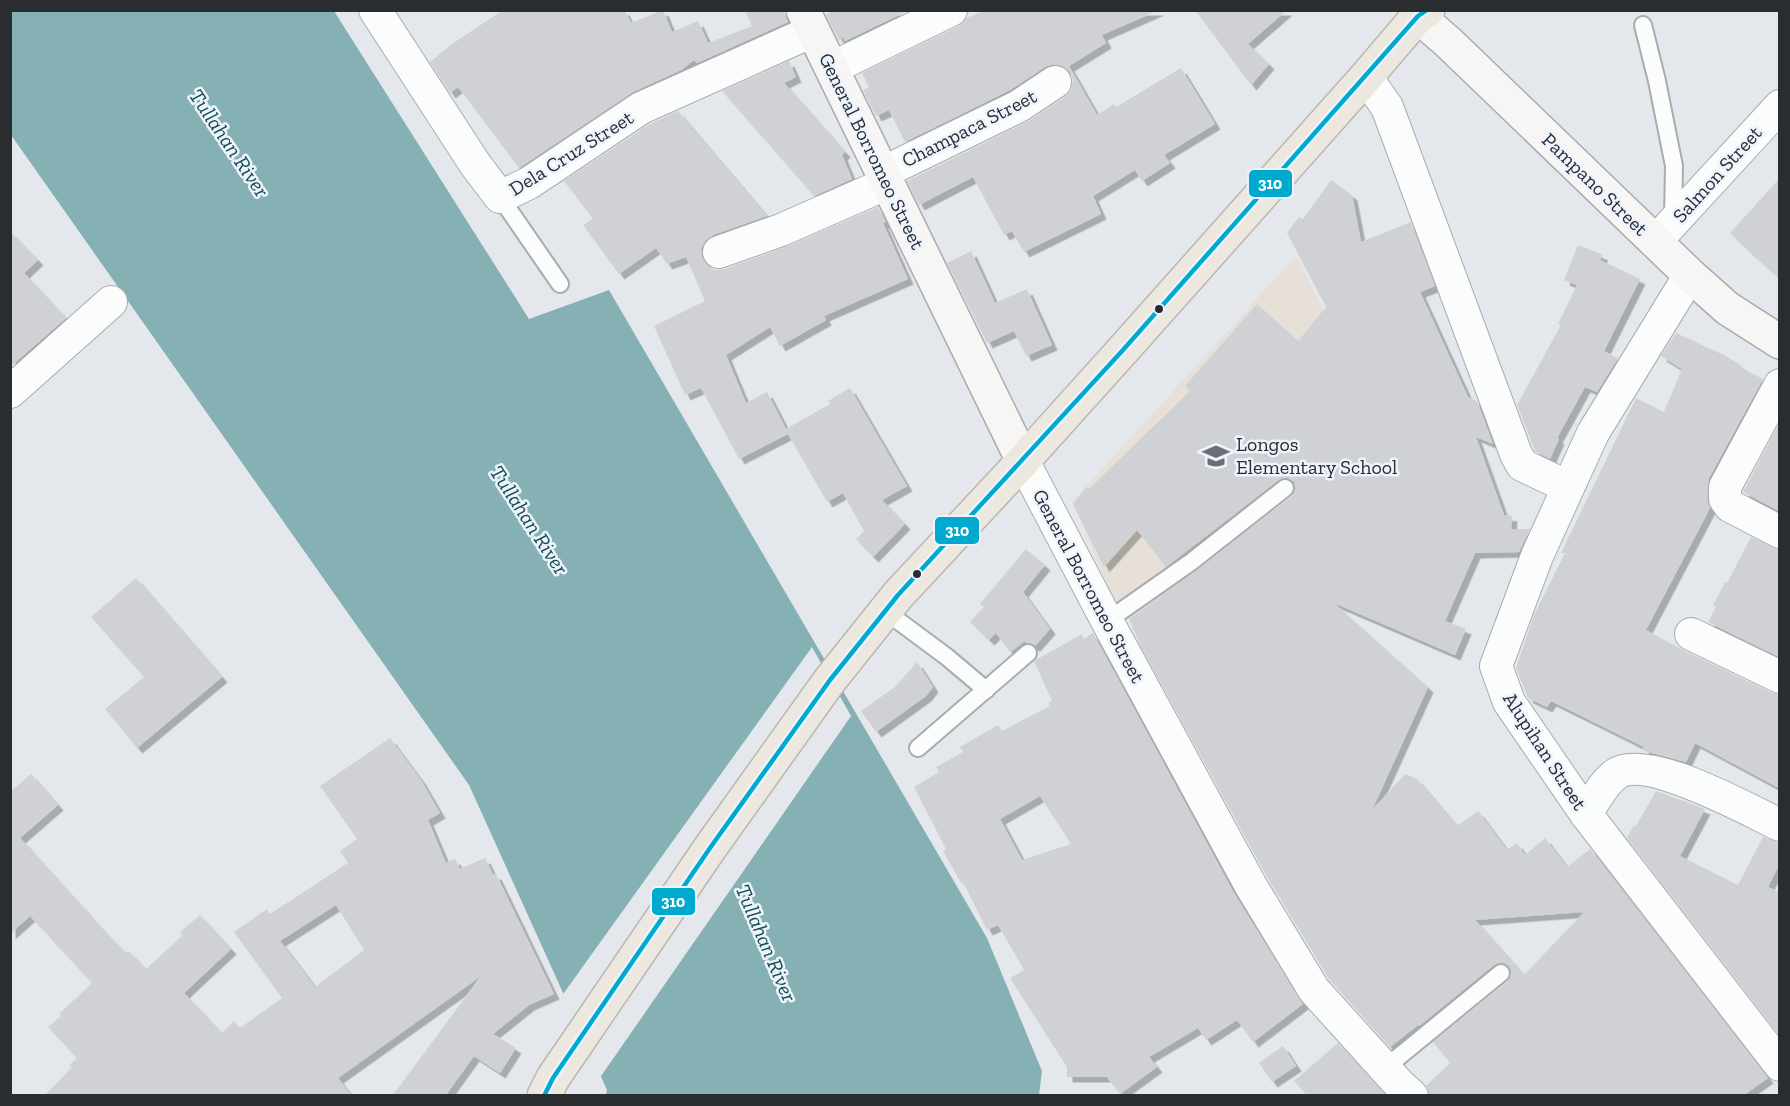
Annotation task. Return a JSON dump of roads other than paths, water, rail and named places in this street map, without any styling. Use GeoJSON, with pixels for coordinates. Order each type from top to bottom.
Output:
{"type":"FeatureCollection","features":[{"type":"Feature","properties":{"kind":"highway"},"geometry":{"type":"LineString","coordinates":[[548,1087],[710,848],[830,680],[885,611],[1023,461],[1422,12]]}},
{"type":"Feature","properties":{"kind":"street","name":"Dela Cruz Street"},"geometry":{"type":"LineString","coordinates":[[375,10],[475,164],[500,197],[529,183],[641,108],[808,21]]}},
{"type":"Feature","properties":{"kind":"street"},"geometry":{"type":"LineString","coordinates":[[832,68],[951,10]]}},
{"type":"Feature","properties":{"kind":"street","name":"Pampano Street"},"geometry":{"type":"LineString","coordinates":[[1422,12],[1449,44],[1664,232],[1690,275],[1727,308],[1779,342]]}},
{"type":"Feature","properties":{"kind":"street","name":"General Borromeo Street"},"geometry":{"type":"LineString","coordinates":[[808,21],[1023,461],[1251,886],[1314,990],[1412,1095]]}},
{"type":"Feature","properties":{"kind":"street"},"geometry":{"type":"LineString","coordinates":[[1366,76],[1387,107],[1516,454],[1522,465],[1568,487]]}},
{"type":"Feature","properties":{"kind":"street","name":"Champaca Street"},"geometry":{"type":"LineString","coordinates":[[719,252],[781,230],[885,178],[1019,105],[1055,82]]}},
{"type":"Feature","properties":{"kind":"street","name":"Salmon Street"},"geometry":{"type":"LineString","coordinates":[[1664,232],[1779,106]]}},
{"type":"Feature","properties":{"kind":"street","name":"Alupihan Street"},"geometry":{"type":"LineString","coordinates":[[1690,275],[1593,433],[1537,556],[1496,666],[1509,702],[1586,814],[1779,1065]]}},
{"type":"Feature","properties":{"kind":"street"},"geometry":{"type":"LineString","coordinates":[[10,392],[111,302]]}},
{"type":"Feature","properties":{"kind":"street"},"geometry":{"type":"LineString","coordinates":[[1779,385],[1725,488],[1725,499],[1730,506],[1779,532]]}},
{"type":"Feature","properties":{"kind":"street"},"geometry":{"type":"LineString","coordinates":[[1691,634],[1779,677]]}},
{"type":"Feature","properties":{"kind":"street"},"geometry":{"type":"LineString","coordinates":[[1586,814],[1606,784],[1617,773],[1644,770],[1680,778],[1779,825]]}},
{"type":"Feature","properties":{"kind":"lane"},"geometry":{"type":"LineString","coordinates":[[1643,25],[1674,166],[1664,232]]}},
{"type":"Feature","properties":{"kind":"lane"},"geometry":{"type":"LineString","coordinates":[[500,197],[560,284]]}},
{"type":"Feature","properties":{"kind":"lane"},"geometry":{"type":"LineString","coordinates":[[1107,621],[1191,562],[1285,488]]}},
{"type":"Feature","properties":{"kind":"lane"},"geometry":{"type":"LineString","coordinates":[[885,611],[947,657],[986,690]]}},
{"type":"Feature","properties":{"kind":"lane"},"geometry":{"type":"LineString","coordinates":[[918,748],[1028,653]]}},
{"type":"Feature","properties":{"kind":"lane"},"geometry":{"type":"LineString","coordinates":[[1385,1068],[1501,973]]}},
{"type":"Feature","properties":{"kind":"water","name":"Tullahan River"},"geometry":{"type":"Polygon","coordinates":[[[10,11],[334,11],[529,319],[609,290],[987,938],[1042,1071],[1039,1095],[606,1095],[607,1090],[469,785],[11,135],[10,11]]]}},
{"type":"Feature","properties":{"kind":"place","name":"Longos Elementary School"},"geometry":{"type":"Point","coordinates":[1216,456]}}]}
